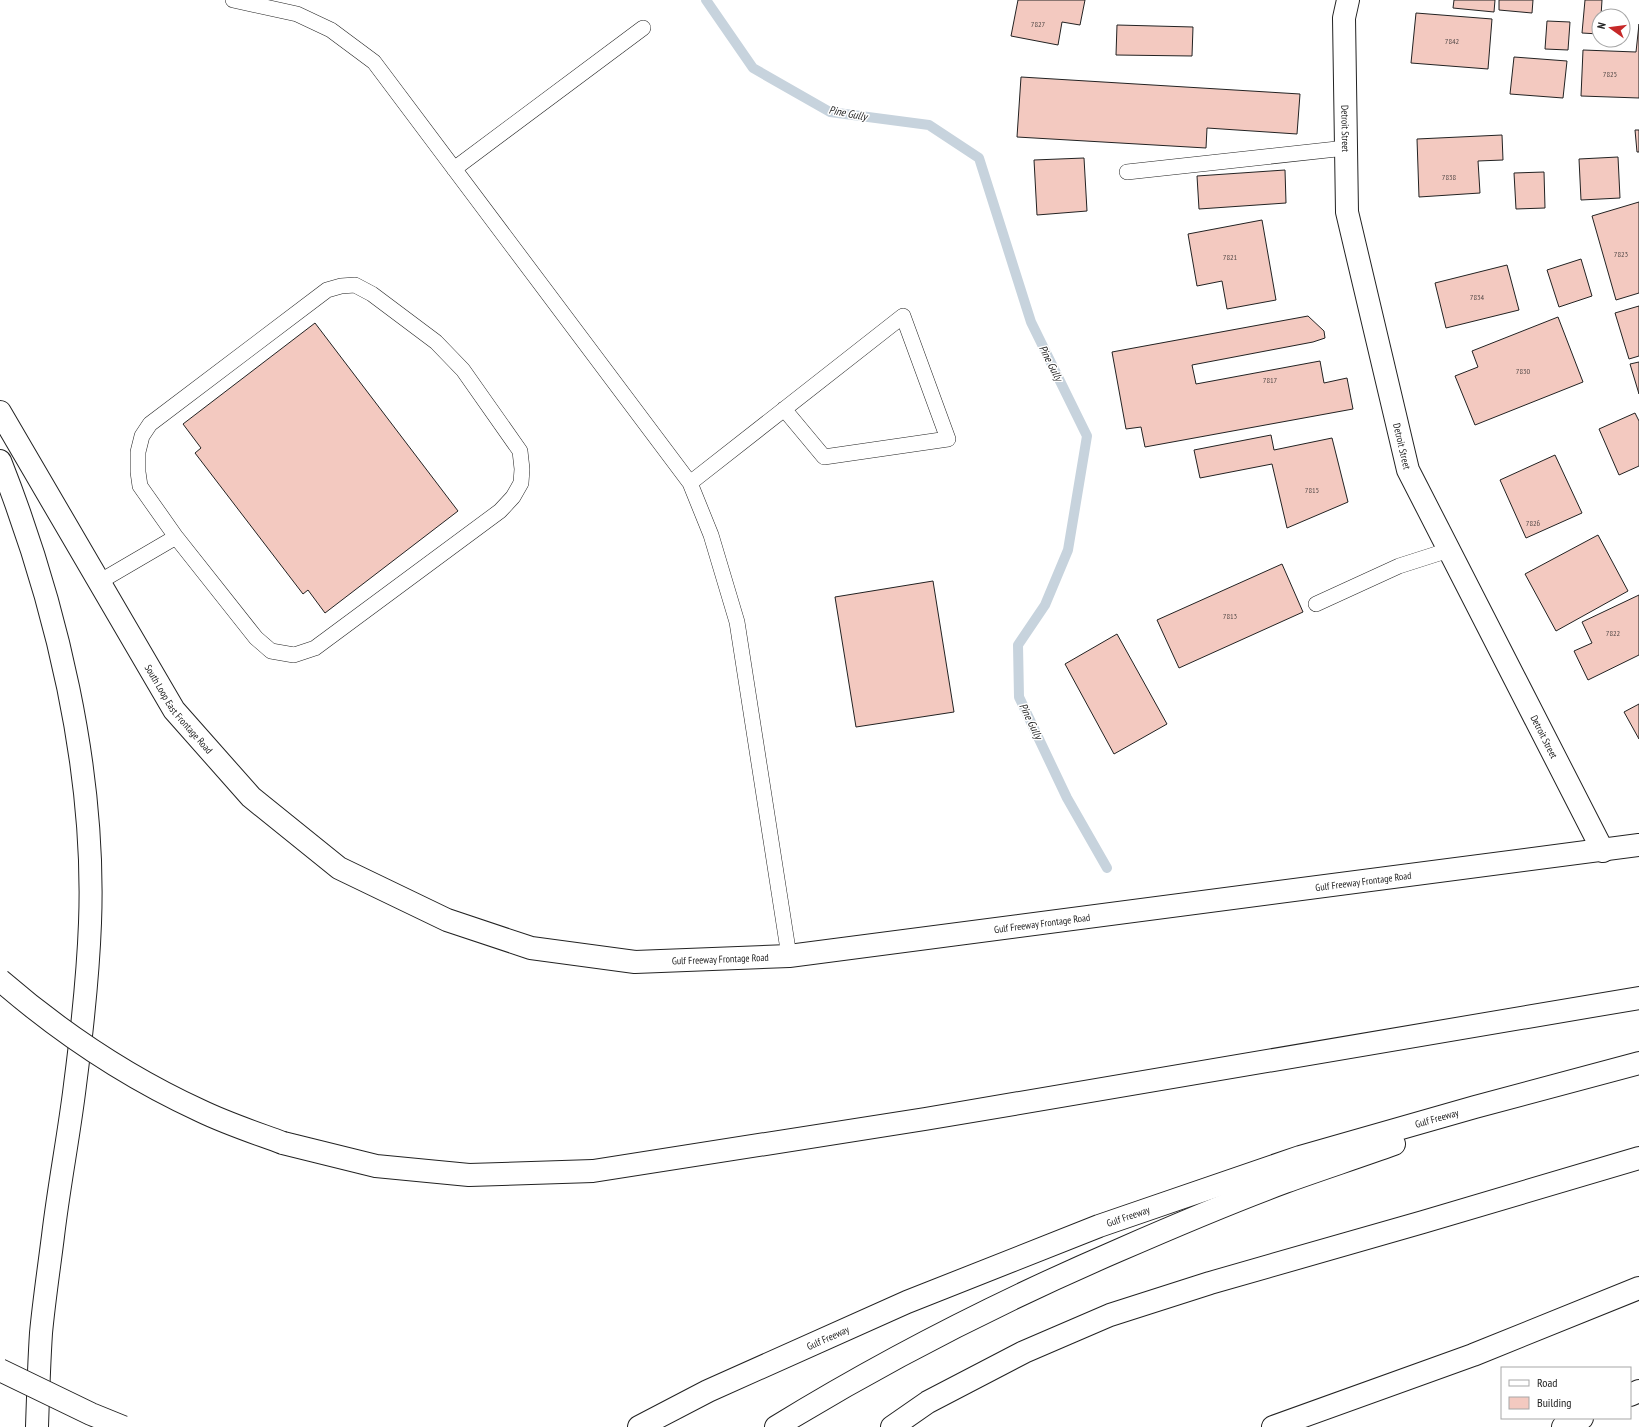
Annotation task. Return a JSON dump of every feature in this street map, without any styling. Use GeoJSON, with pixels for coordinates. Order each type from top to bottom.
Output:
{"type":"FeatureCollection","features":[{"type":"Feature","properties":{"kind":"main road","name":"Detroit Street"},"geometry":{"type":"LineString","coordinates":[[1348,0],[1344,18],[1348,212],[1408,470],[1603,851]]}},
{"type":"Feature","properties":{"kind":"main road","name":"South Loop East Frontage Road"},"geometry":{"type":"LineString","coordinates":[[0,412],[174,710],[251,797],[339,868],[447,920]]}},
{"type":"Feature","properties":{"kind":"main road"},"geometry":{"type":"LineString","coordinates":[[0,461],[36,564],[62,659],[85,790],[89,850],[90,921],[85,996],[76,1084],[53,1234],[41,1335],[37,1427]]}},
{"type":"Feature","properties":{"kind":"main road","name":"Gulf Freeway Frontage Road"},"geometry":{"type":"LineString","coordinates":[[447,920],[531,948],[635,962],[789,956],[1603,851],[1639,845]]}},
{"type":"Feature","properties":{"kind":"main road"},"geometry":{"type":"LineString","coordinates":[[0,980],[44,1016],[123,1069],[201,1111],[283,1144],[376,1166],[469,1176],[593,1171],[925,1118],[1639,998]]}},
{"type":"Feature","properties":{"kind":"main road"},"geometry":{"type":"LineString","coordinates":[[776,1427],[834,1391],[941,1334],[1042,1284],[1165,1230],[1284,1183],[1362,1155],[1534,1097],[1639,1064]]}},
{"type":"Feature","properties":{"kind":"main road","name":"Gulf Freeway"},"geometry":{"type":"LineString","coordinates":[[638,1427],[708,1390],[900,1305],[1099,1226],[1300,1157],[1475,1107],[1639,1064]]}},
{"type":"Feature","properties":{"kind":"main road"},"geometry":{"type":"LineString","coordinates":[[892,1427],[928,1402],[1024,1352],[1110,1315],[1210,1282],[1423,1222],[1639,1158]]}},
{"type":"Feature","properties":{"kind":"main road"},"geometry":{"type":"LineString","coordinates":[[1273,1427],[1473,1355],[1639,1288]]}},
{"type":"Feature","properties":{"kind":"main road"},"geometry":{"type":"LineString","coordinates":[[0,1370],[91,1414],[123,1427]]}},
{"type":"Feature","properties":{"kind":"main road"},"geometry":{"type":"LineString","coordinates":[[1563,1427],[1580,1419]]}},
{"type":"Feature","properties":{"kind":"lane"},"geometry":{"type":"LineString","coordinates":[[233,0],[297,14],[331,30],[374,62],[690,483],[711,535],[737,622],[789,956]]}},
{"type":"Feature","properties":{"kind":"lane"},"geometry":{"type":"LineString","coordinates":[[454,169],[643,28]]}},
{"type":"Feature","properties":{"kind":"lane"},"geometry":{"type":"LineString","coordinates":[[1127,172],[1346,148]]}},
{"type":"Feature","properties":{"kind":"lane"},"geometry":{"type":"LineString","coordinates":[[355,285],[372,294],[436,342],[463,370],[520,451],[522,468],[521,483],[513,497],[500,510],[315,648],[294,655],[271,651],[256,638],[176,537],[140,486],[138,458],[142,436],[150,424],[327,290],[341,286],[355,285]]}},
{"type":"Feature","properties":{"kind":"lane"},"geometry":{"type":"LineString","coordinates":[[690,483],[784,409],[904,316],[948,439],[824,457],[784,409]]}},
{"type":"Feature","properties":{"kind":"lane"},"geometry":{"type":"LineString","coordinates":[[99,582],[176,537]]}},
{"type":"Feature","properties":{"kind":"lane"},"geometry":{"type":"LineString","coordinates":[[1316,604],[1399,566],[1449,550]]}},
{"type":"Feature","properties":{"kind":"building"},"geometry":{"type":"Polygon","coordinates":[[[1018,0],[1085,0],[1080,25],[1062,22],[1058,45],[1011,36],[1018,0]]]}},
{"type":"Feature","properties":{"kind":"building"},"geometry":{"type":"Polygon","coordinates":[[[1454,0],[1495,0],[1494,12],[1453,8],[1454,0]]]}},
{"type":"Feature","properties":{"kind":"building"},"geometry":{"type":"Polygon","coordinates":[[[1499,0],[1533,0],[1532,13],[1499,10],[1499,0]]]}},
{"type":"Feature","properties":{"kind":"building"},"geometry":{"type":"Polygon","coordinates":[[[1585,0],[1602,0],[1602,8],[1591,8],[1591,34],[1582,33],[1585,0]]]}},
{"type":"Feature","properties":{"kind":"building"},"geometry":{"type":"Polygon","coordinates":[[[1416,13],[1492,19],[1488,69],[1411,63],[1416,13]]]}},
{"type":"Feature","properties":{"kind":"building"},"geometry":{"type":"Polygon","coordinates":[[[1547,21],[1570,22],[1568,50],[1545,49],[1547,21]]]}},
{"type":"Feature","properties":{"kind":"building"},"geometry":{"type":"Polygon","coordinates":[[[1639,24],[1639,98],[1581,96],[1583,50],[1636,52],[1639,24]]]}},
{"type":"Feature","properties":{"kind":"building"},"geometry":{"type":"Polygon","coordinates":[[[1117,25],[1193,27],[1192,56],[1116,55],[1117,25]]]}},
{"type":"Feature","properties":{"kind":"building"},"geometry":{"type":"Polygon","coordinates":[[[1514,57],[1567,61],[1563,98],[1510,94],[1514,57]]]}},
{"type":"Feature","properties":{"kind":"building"},"geometry":{"type":"Polygon","coordinates":[[[1021,77],[1300,94],[1297,134],[1207,128],[1206,148],[1017,137],[1021,77]]]}},
{"type":"Feature","properties":{"kind":"building"},"geometry":{"type":"Polygon","coordinates":[[[1635,130],[1639,130],[1639,152],[1637,152],[1635,130]]]}},
{"type":"Feature","properties":{"kind":"building"},"geometry":{"type":"Polygon","coordinates":[[[1502,135],[1503,160],[1478,161],[1480,193],[1419,197],[1417,139],[1502,135]]]}},
{"type":"Feature","properties":{"kind":"building"},"geometry":{"type":"Polygon","coordinates":[[[1618,157],[1620,198],[1581,200],[1579,159],[1618,157]]]}},
{"type":"Feature","properties":{"kind":"building"},"geometry":{"type":"Polygon","coordinates":[[[1084,158],[1087,211],[1037,215],[1034,160],[1084,158]]]}},
{"type":"Feature","properties":{"kind":"building"},"geometry":{"type":"Polygon","coordinates":[[[1285,170],[1286,203],[1199,209],[1197,176],[1285,170]]]}},
{"type":"Feature","properties":{"kind":"building"},"geometry":{"type":"Polygon","coordinates":[[[1544,172],[1545,208],[1516,209],[1514,173],[1544,172]]]}},
{"type":"Feature","properties":{"kind":"building"},"geometry":{"type":"Polygon","coordinates":[[[1639,202],[1639,293],[1616,300],[1592,216],[1639,202]]]}},
{"type":"Feature","properties":{"kind":"building"},"geometry":{"type":"Polygon","coordinates":[[[1262,220],[1276,300],[1227,309],[1222,281],[1197,286],[1188,234],[1262,220]]]}},
{"type":"Feature","properties":{"kind":"building"},"geometry":{"type":"Polygon","coordinates":[[[1581,259],[1592,296],[1559,307],[1547,270],[1581,259]]]}},
{"type":"Feature","properties":{"kind":"building"},"geometry":{"type":"Polygon","coordinates":[[[1507,265],[1519,310],[1446,328],[1435,283],[1507,265]]]}},
{"type":"Feature","properties":{"kind":"building"},"geometry":{"type":"Polygon","coordinates":[[[1639,306],[1639,356],[1629,359],[1615,313],[1639,306]]]}},
{"type":"Feature","properties":{"kind":"building"},"geometry":{"type":"Polygon","coordinates":[[[1308,316],[1324,331],[1325,338],[1313,342],[1192,365],[1196,384],[1320,361],[1324,383],[1347,378],[1353,409],[1145,447],[1141,427],[1126,429],[1112,352],[1308,316]]]}},
{"type":"Feature","properties":{"kind":"building"},"geometry":{"type":"Polygon","coordinates":[[[1558,317],[1583,382],[1475,425],[1455,376],[1478,367],[1472,351],[1558,317]]]}},
{"type":"Feature","properties":{"kind":"building"},"geometry":{"type":"Polygon","coordinates":[[[315,323],[458,511],[325,613],[308,590],[303,594],[195,453],[201,448],[183,424],[315,323]]]}},
{"type":"Feature","properties":{"kind":"building"},"geometry":{"type":"Polygon","coordinates":[[[1639,362],[1639,394],[1630,364],[1639,362]]]}},
{"type":"Feature","properties":{"kind":"building"},"geometry":{"type":"Polygon","coordinates":[[[1635,413],[1639,421],[1639,466],[1619,475],[1599,429],[1635,413]]]}},
{"type":"Feature","properties":{"kind":"building"},"geometry":{"type":"Polygon","coordinates":[[[1271,435],[1274,450],[1332,438],[1348,502],[1287,528],[1272,464],[1200,478],[1194,450],[1271,435]]]}},
{"type":"Feature","properties":{"kind":"building"},"geometry":{"type":"Polygon","coordinates":[[[1555,455],[1582,513],[1526,538],[1500,480],[1555,455]]]}},
{"type":"Feature","properties":{"kind":"building"},"geometry":{"type":"Polygon","coordinates":[[[1598,535],[1628,591],[1556,631],[1525,574],[1598,535]]]}},
{"type":"Feature","properties":{"kind":"building"},"geometry":{"type":"Polygon","coordinates":[[[1282,564],[1303,612],[1179,668],[1157,620],[1282,564]]]}},
{"type":"Feature","properties":{"kind":"building"},"geometry":{"type":"Polygon","coordinates":[[[933,581],[954,712],[856,727],[835,597],[933,581]]]}},
{"type":"Feature","properties":{"kind":"building"},"geometry":{"type":"Polygon","coordinates":[[[1639,595],[1639,655],[1588,680],[1574,651],[1592,643],[1582,622],[1639,595]]]}},
{"type":"Feature","properties":{"kind":"building"},"geometry":{"type":"Polygon","coordinates":[[[1117,634],[1167,724],[1114,754],[1065,664],[1117,634]]]}},
{"type":"Feature","properties":{"kind":"building"},"geometry":{"type":"Polygon","coordinates":[[[1639,704],[1639,739],[1624,712],[1639,704]]]}},
{"type":"Feature","properties":{"kind":"waterway","name":"Pine Gully"},"geometry":{"type":"LineString","coordinates":[[706,0],[753,68],[830,112],[929,125],[979,158],[1031,322],[1087,436],[1068,550],[1045,605],[1018,645],[1019,697],[1067,798],[1107,868]]}}]}
